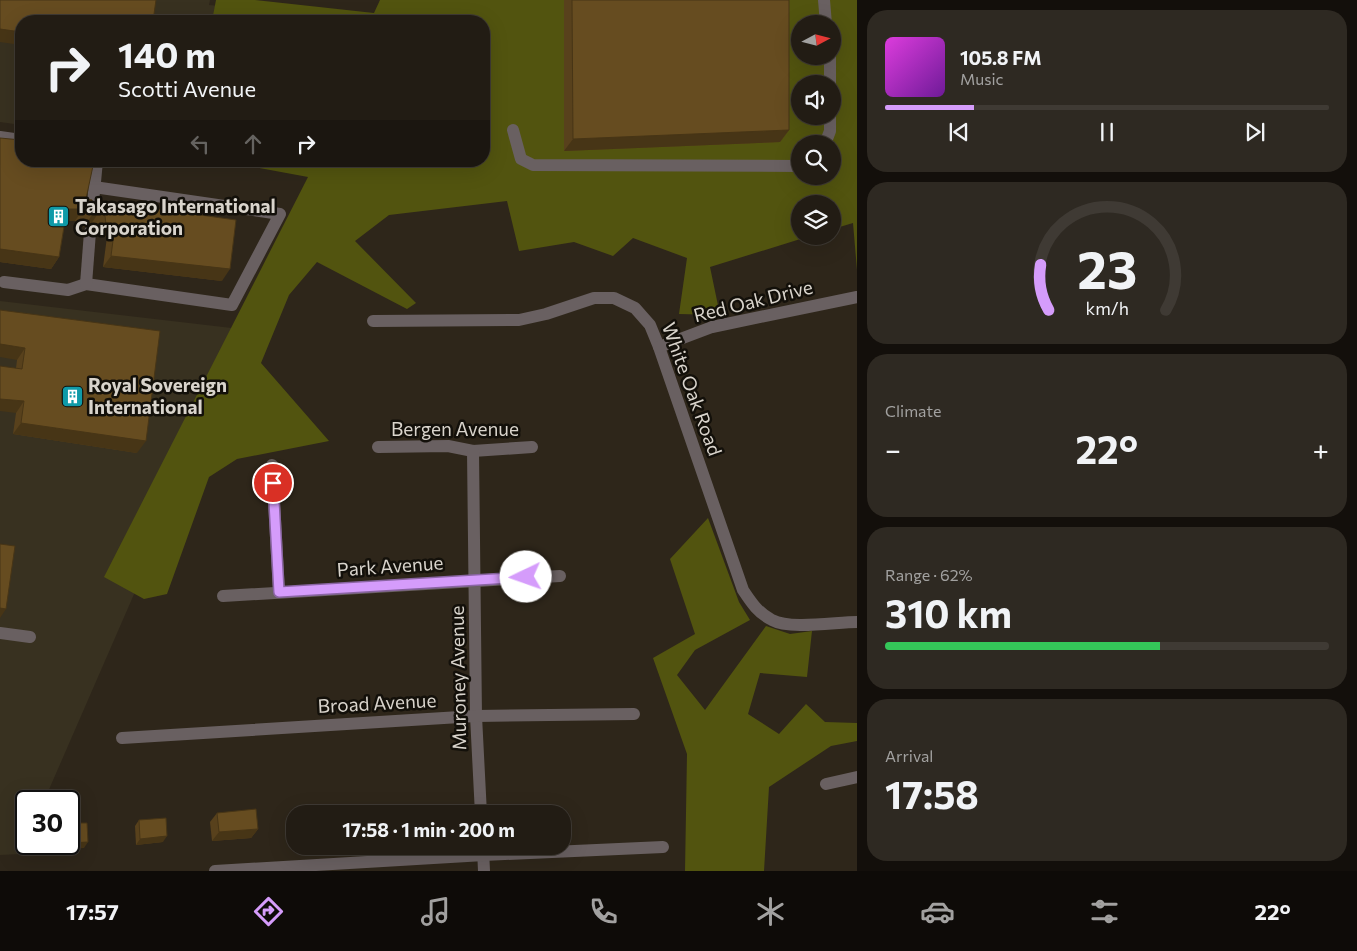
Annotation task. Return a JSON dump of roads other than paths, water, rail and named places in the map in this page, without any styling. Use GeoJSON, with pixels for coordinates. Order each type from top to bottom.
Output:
{"type":"FeatureCollection","features":[{"type":"Feature","properties":{"kind":"street"},"geometry":{"type":"LineString","coordinates":[[824,0],[825,15]]}},
{"type":"Feature","properties":{"kind":"street"},"geometry":{"type":"LineString","coordinates":[[513,130],[521,159],[533,165],[791,166]]}},
{"type":"Feature","properties":{"kind":"street"},"geometry":{"type":"LineString","coordinates":[[0,137],[15,139]]}},
{"type":"Feature","properties":{"kind":"street"},"geometry":{"type":"LineString","coordinates":[[92,213],[96,167]]}},
{"type":"Feature","properties":{"kind":"street"},"geometry":{"type":"LineString","coordinates":[[4,282],[68,290],[86,284],[232,305],[280,214],[94,187]]}},
{"type":"Feature","properties":{"kind":"street"},"geometry":{"type":"LineString","coordinates":[[86,284],[90,232]]}},
{"type":"Feature","properties":{"kind":"street","name":"Red Oak Drive"},"geometry":{"type":"LineString","coordinates":[[659,347],[712,328],[857,297]]}},
{"type":"Feature","properties":{"kind":"street","name":"White Oak Road"},"geometry":{"type":"LineString","coordinates":[[373,321],[519,320],[546,314],[594,298],[614,298],[635,308],[650,325],[659,347],[743,590],[755,608],[773,621],[783,623],[857,622]]}},
{"type":"Feature","properties":{"kind":"street","name":"Bergen Avenue"},"geometry":{"type":"LineString","coordinates":[[378,447],[448,446],[473,451],[532,447]]}},
{"type":"Feature","properties":{"kind":"street","name":"Muroney Avenue"},"geometry":{"type":"LineString","coordinates":[[473,451],[476,716],[481,805]]}},
{"type":"Feature","properties":{"kind":"street"},"geometry":{"type":"LineString","coordinates":[[272,465],[279,592]]}},
{"type":"Feature","properties":{"kind":"street","name":"Park Avenue"},"geometry":{"type":"LineString","coordinates":[[223,596],[560,576]]}},
{"type":"Feature","properties":{"kind":"street"},"geometry":{"type":"LineString","coordinates":[[0,633],[30,637]]}},
{"type":"Feature","properties":{"kind":"street","name":"Broad Avenue"},"geometry":{"type":"LineString","coordinates":[[122,738],[476,716],[634,714]]}},
{"type":"Feature","properties":{"kind":"street"},"geometry":{"type":"LineString","coordinates":[[826,784],[857,777]]}},
{"type":"Feature","properties":{"kind":"street"},"geometry":{"type":"LineString","coordinates":[[571,849],[663,847]]}},
{"type":"Feature","properties":{"kind":"street"},"geometry":{"type":"LineString","coordinates":[[215,871],[419,855]]}},
{"type":"Feature","properties":{"kind":"street"},"geometry":{"type":"LineString","coordinates":[[483,855],[484,871]]}},
{"type":"Feature","properties":{"kind":"place","name":"Takasago International Corporation"},"geometry":{"type":"Point","coordinates":[59,217]}},
{"type":"Feature","properties":{"kind":"place","name":"Royal Sovereign International"},"geometry":{"type":"Point","coordinates":[72,396]}}]}
